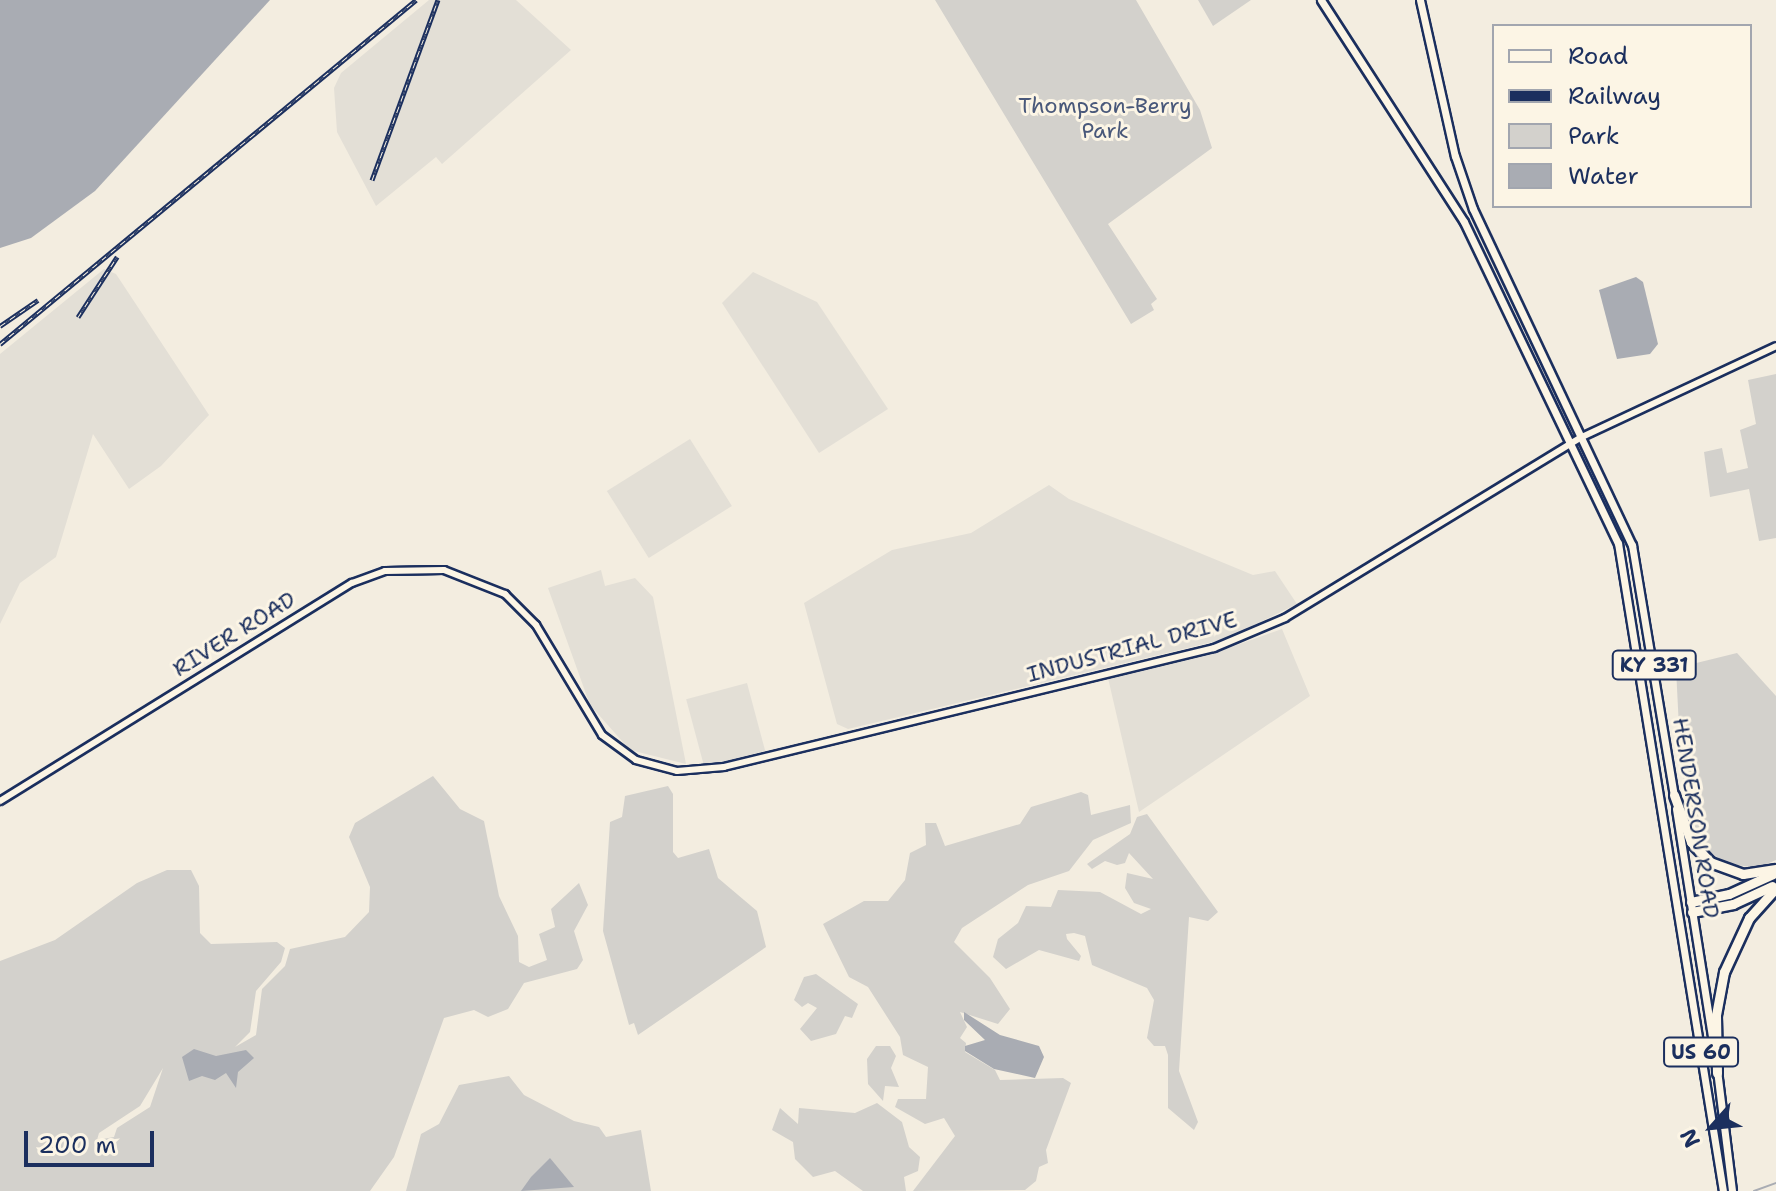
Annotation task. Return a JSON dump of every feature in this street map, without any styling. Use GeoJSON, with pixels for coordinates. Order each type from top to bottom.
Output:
{"type":"FeatureCollection","features":[{"type":"Feature","properties":{"kind":"highway"},"geometry":{"type":"LineString","coordinates":[[1674,795],[1691,842],[1710,862],[1743,874],[1776,870]]}},
{"type":"Feature","properties":{"kind":"highway"},"geometry":{"type":"LineString","coordinates":[[1692,907],[1729,894],[1776,870]]}},
{"type":"Feature","properties":{"kind":"highway"},"geometry":{"type":"LineString","coordinates":[[1692,907],[1733,904],[1776,886]]}},
{"type":"Feature","properties":{"kind":"highway","name":"US 60"},"geometry":{"type":"LineString","coordinates":[[1717,1073],[1716,1015],[1724,972],[1749,918],[1776,886]]}},
{"type":"Feature","properties":{"kind":"main road","name":"HENDERSON ROAD"},"geometry":{"type":"LineString","coordinates":[[1321,0],[1450,199],[1493,279],[1609,519],[1624,566],[1723,1191]]}},
{"type":"Feature","properties":{"kind":"main road","name":"HENDERSON ROAD"},"geometry":{"type":"LineString","coordinates":[[1420,0],[1456,159],[1487,243],[1582,437],[1635,557],[1692,907],[1732,1191]]}},
{"type":"Feature","properties":{"kind":"main road"},"geometry":{"type":"LineString","coordinates":[[1678,909],[1692,907]]}},
{"type":"Feature","properties":{"kind":"street","name":"INDUSTRIAL DRIVE"},"geometry":{"type":"LineString","coordinates":[[505,594],[546,639],[594,725],[627,754],[665,770],[708,770],[1214,648],[1285,618],[1582,437],[1776,346]]}},
{"type":"Feature","properties":{"kind":"street","name":"RIVER ROAD"},"geometry":{"type":"LineString","coordinates":[[0,801],[362,579],[385,571],[430,568],[471,577],[505,594]]}},
{"type":"Feature","properties":{"kind":"shaded area"},"geometry":{"type":"Polygon","coordinates":[[[429,0],[516,0],[571,50],[442,164],[436,157],[376,206],[337,132],[334,88],[341,73],[429,0]]]}},
{"type":"Feature","properties":{"kind":"shaded area"},"geometry":{"type":"Polygon","coordinates":[[[104,269],[116,274],[209,415],[161,466],[129,489],[93,434],[56,557],[20,583],[0,624],[0,354],[104,269]]]}},
{"type":"Feature","properties":{"kind":"shaded area"},"geometry":{"type":"Polygon","coordinates":[[[753,272],[817,302],[888,409],[819,453],[722,303],[753,272]]]}},
{"type":"Feature","properties":{"kind":"shaded area"},"geometry":{"type":"Polygon","coordinates":[[[690,439],[732,506],[649,558],[607,491],[690,439]]]}},
{"type":"Feature","properties":{"kind":"shaded area"},"geometry":{"type":"Polygon","coordinates":[[[1049,485],[1069,499],[1253,575],[1275,571],[1297,604],[1225,639],[848,729],[837,724],[804,603],[892,550],[971,533],[1049,485]]]}},
{"type":"Feature","properties":{"kind":"shaded area"},"geometry":{"type":"Polygon","coordinates":[[[601,570],[605,586],[635,578],[653,597],[686,764],[630,750],[590,705],[548,588],[601,570]]]}},
{"type":"Feature","properties":{"kind":"shaded area"},"geometry":{"type":"Polygon","coordinates":[[[1282,629],[1310,696],[1139,812],[1108,678],[1223,650],[1282,629]]]}},
{"type":"Feature","properties":{"kind":"shaded area"},"geometry":{"type":"Polygon","coordinates":[[[747,683],[765,751],[704,767],[686,699],[747,683]]]}},
{"type":"Feature","properties":{"kind":"green space","name":"Thompson-Berry Park"},"geometry":{"type":"Polygon","coordinates":[[[935,0],[1136,0],[1200,110],[1212,148],[1108,224],[1157,299],[1151,304],[1154,310],[1131,324],[935,0]]]}},
{"type":"Feature","properties":{"kind":"green space"},"geometry":{"type":"Polygon","coordinates":[[[1198,0],[1251,0],[1213,26],[1198,0]]]}},
{"type":"Feature","properties":{"kind":"green space"},"geometry":{"type":"Polygon","coordinates":[[[1776,374],[1776,538],[1759,541],[1749,489],[1710,497],[1704,452],[1722,448],[1727,473],[1748,468],[1740,430],[1756,424],[1748,380],[1776,374]]]}},
{"type":"Feature","properties":{"kind":"green space"},"geometry":{"type":"Polygon","coordinates":[[[1737,653],[1776,696],[1776,860],[1757,868],[1724,863],[1699,842],[1688,819],[1680,748],[1676,668],[1737,653]]]}},
{"type":"Feature","properties":{"kind":"green space"},"geometry":{"type":"Polygon","coordinates":[[[433,776],[460,809],[484,821],[499,896],[518,936],[519,962],[529,967],[547,960],[539,934],[555,927],[551,909],[579,883],[588,905],[574,931],[583,960],[577,969],[524,983],[508,1009],[488,1017],[474,1010],[444,1018],[394,1157],[370,1191],[0,1191],[0,961],[55,940],[137,883],[167,870],[191,870],[199,886],[200,933],[211,944],[277,942],[285,948],[281,962],[256,991],[250,1032],[235,1047],[256,1035],[262,989],[285,966],[290,949],[345,937],[369,912],[370,887],[349,837],[355,823],[433,776]],[[163,1068],[140,1106],[99,1133],[97,1140],[114,1137],[117,1128],[150,1107],[163,1068]]]}},
{"type":"Feature","properties":{"kind":"green space"},"geometry":{"type":"Polygon","coordinates":[[[668,786],[673,794],[673,852],[678,858],[709,849],[718,878],[757,911],[766,947],[638,1035],[634,1023],[629,1025],[603,931],[610,822],[622,817],[625,796],[668,786]]]}},
{"type":"Feature","properties":{"kind":"green space"},"geometry":{"type":"Polygon","coordinates":[[[1081,792],[1088,795],[1091,815],[1130,805],[1131,823],[1093,840],[1069,871],[1028,885],[962,928],[954,942],[990,978],[1010,1009],[998,1024],[960,1012],[967,1027],[960,1038],[966,1043],[965,1052],[995,1070],[1000,1080],[1063,1078],[1071,1083],[1046,1150],[1048,1163],[1039,1167],[1036,1181],[1025,1190],[913,1191],[955,1136],[944,1118],[925,1124],[895,1107],[898,1099],[926,1099],[928,1067],[903,1055],[900,1037],[868,987],[849,977],[823,924],[864,901],[888,901],[905,880],[910,853],[926,845],[925,823],[936,823],[945,846],[1020,824],[1031,807],[1081,792]]]}},
{"type":"Feature","properties":{"kind":"green space"},"geometry":{"type":"Polygon","coordinates":[[[1147,814],[1218,912],[1208,921],[1189,917],[1179,1071],[1198,1122],[1194,1130],[1168,1108],[1168,1055],[1165,1046],[1154,1046],[1147,1038],[1154,1000],[1147,988],[1092,965],[1085,936],[1074,933],[1066,934],[1081,956],[1079,961],[1039,950],[1006,969],[993,957],[998,939],[1018,923],[1026,906],[1051,907],[1058,890],[1100,892],[1141,914],[1151,909],[1134,903],[1125,888],[1127,873],[1153,879],[1129,853],[1125,863],[1117,865],[1105,861],[1092,869],[1087,864],[1130,834],[1137,817],[1147,814]]]}},
{"type":"Feature","properties":{"kind":"green space"},"geometry":{"type":"Polygon","coordinates":[[[816,974],[858,1004],[852,1018],[845,1016],[836,1034],[811,1041],[800,1029],[817,1008],[808,1003],[802,1007],[794,1000],[804,977],[816,974]]]}},
{"type":"Feature","properties":{"kind":"green space"},"geometry":{"type":"Polygon","coordinates":[[[876,1046],[890,1046],[896,1056],[891,1068],[899,1087],[885,1086],[883,1101],[868,1084],[867,1059],[876,1046]]]}},
{"type":"Feature","properties":{"kind":"green space"},"geometry":{"type":"Polygon","coordinates":[[[509,1076],[524,1095],[574,1121],[599,1127],[606,1137],[641,1130],[651,1191],[406,1191],[421,1134],[439,1124],[459,1085],[509,1076]]]}},
{"type":"Feature","properties":{"kind":"green space"},"geometry":{"type":"Polygon","coordinates":[[[877,1103],[902,1122],[909,1147],[920,1157],[918,1171],[904,1177],[906,1191],[863,1191],[835,1171],[813,1177],[795,1159],[793,1142],[772,1130],[780,1108],[798,1124],[799,1108],[855,1113],[877,1103]]]}},
{"type":"Feature","properties":{"kind":"water"},"geometry":{"type":"Polygon","coordinates":[[[0,0],[270,0],[95,191],[31,238],[0,248],[0,0]]]}},
{"type":"Feature","properties":{"kind":"water"},"geometry":{"type":"Polygon","coordinates":[[[1636,277],[1643,282],[1658,344],[1650,354],[1617,359],[1599,290],[1636,277]]]}},
{"type":"Feature","properties":{"kind":"water"},"geometry":{"type":"Polygon","coordinates":[[[964,1012],[1000,1035],[1039,1046],[1044,1057],[1035,1078],[994,1069],[965,1051],[965,1046],[985,1040],[964,1020],[964,1012]]]}},
{"type":"Feature","properties":{"kind":"water"},"geometry":{"type":"Polygon","coordinates":[[[194,1049],[216,1056],[246,1050],[254,1058],[238,1072],[236,1088],[226,1073],[215,1080],[202,1076],[189,1081],[182,1057],[194,1049]]]}},
{"type":"Feature","properties":{"kind":"water"},"geometry":{"type":"Polygon","coordinates":[[[550,1158],[574,1187],[521,1191],[531,1177],[550,1158]]]}},
{"type":"Feature","properties":{"kind":"waterway"},"geometry":{"type":"LineString","coordinates":[[1754,1191],[1776,1183]]}},
{"type":"Feature","properties":{"kind":"railway"},"geometry":{"type":"LineString","coordinates":[[0,344],[416,0]]}},
{"type":"Feature","properties":{"kind":"railway"},"geometry":{"type":"LineString","coordinates":[[372,180],[438,0]]}},
{"type":"Feature","properties":{"kind":"railway"},"geometry":{"type":"LineString","coordinates":[[78,317],[117,257]]}},
{"type":"Feature","properties":{"kind":"railway"},"geometry":{"type":"LineString","coordinates":[[0,326],[38,300]]}}]}
